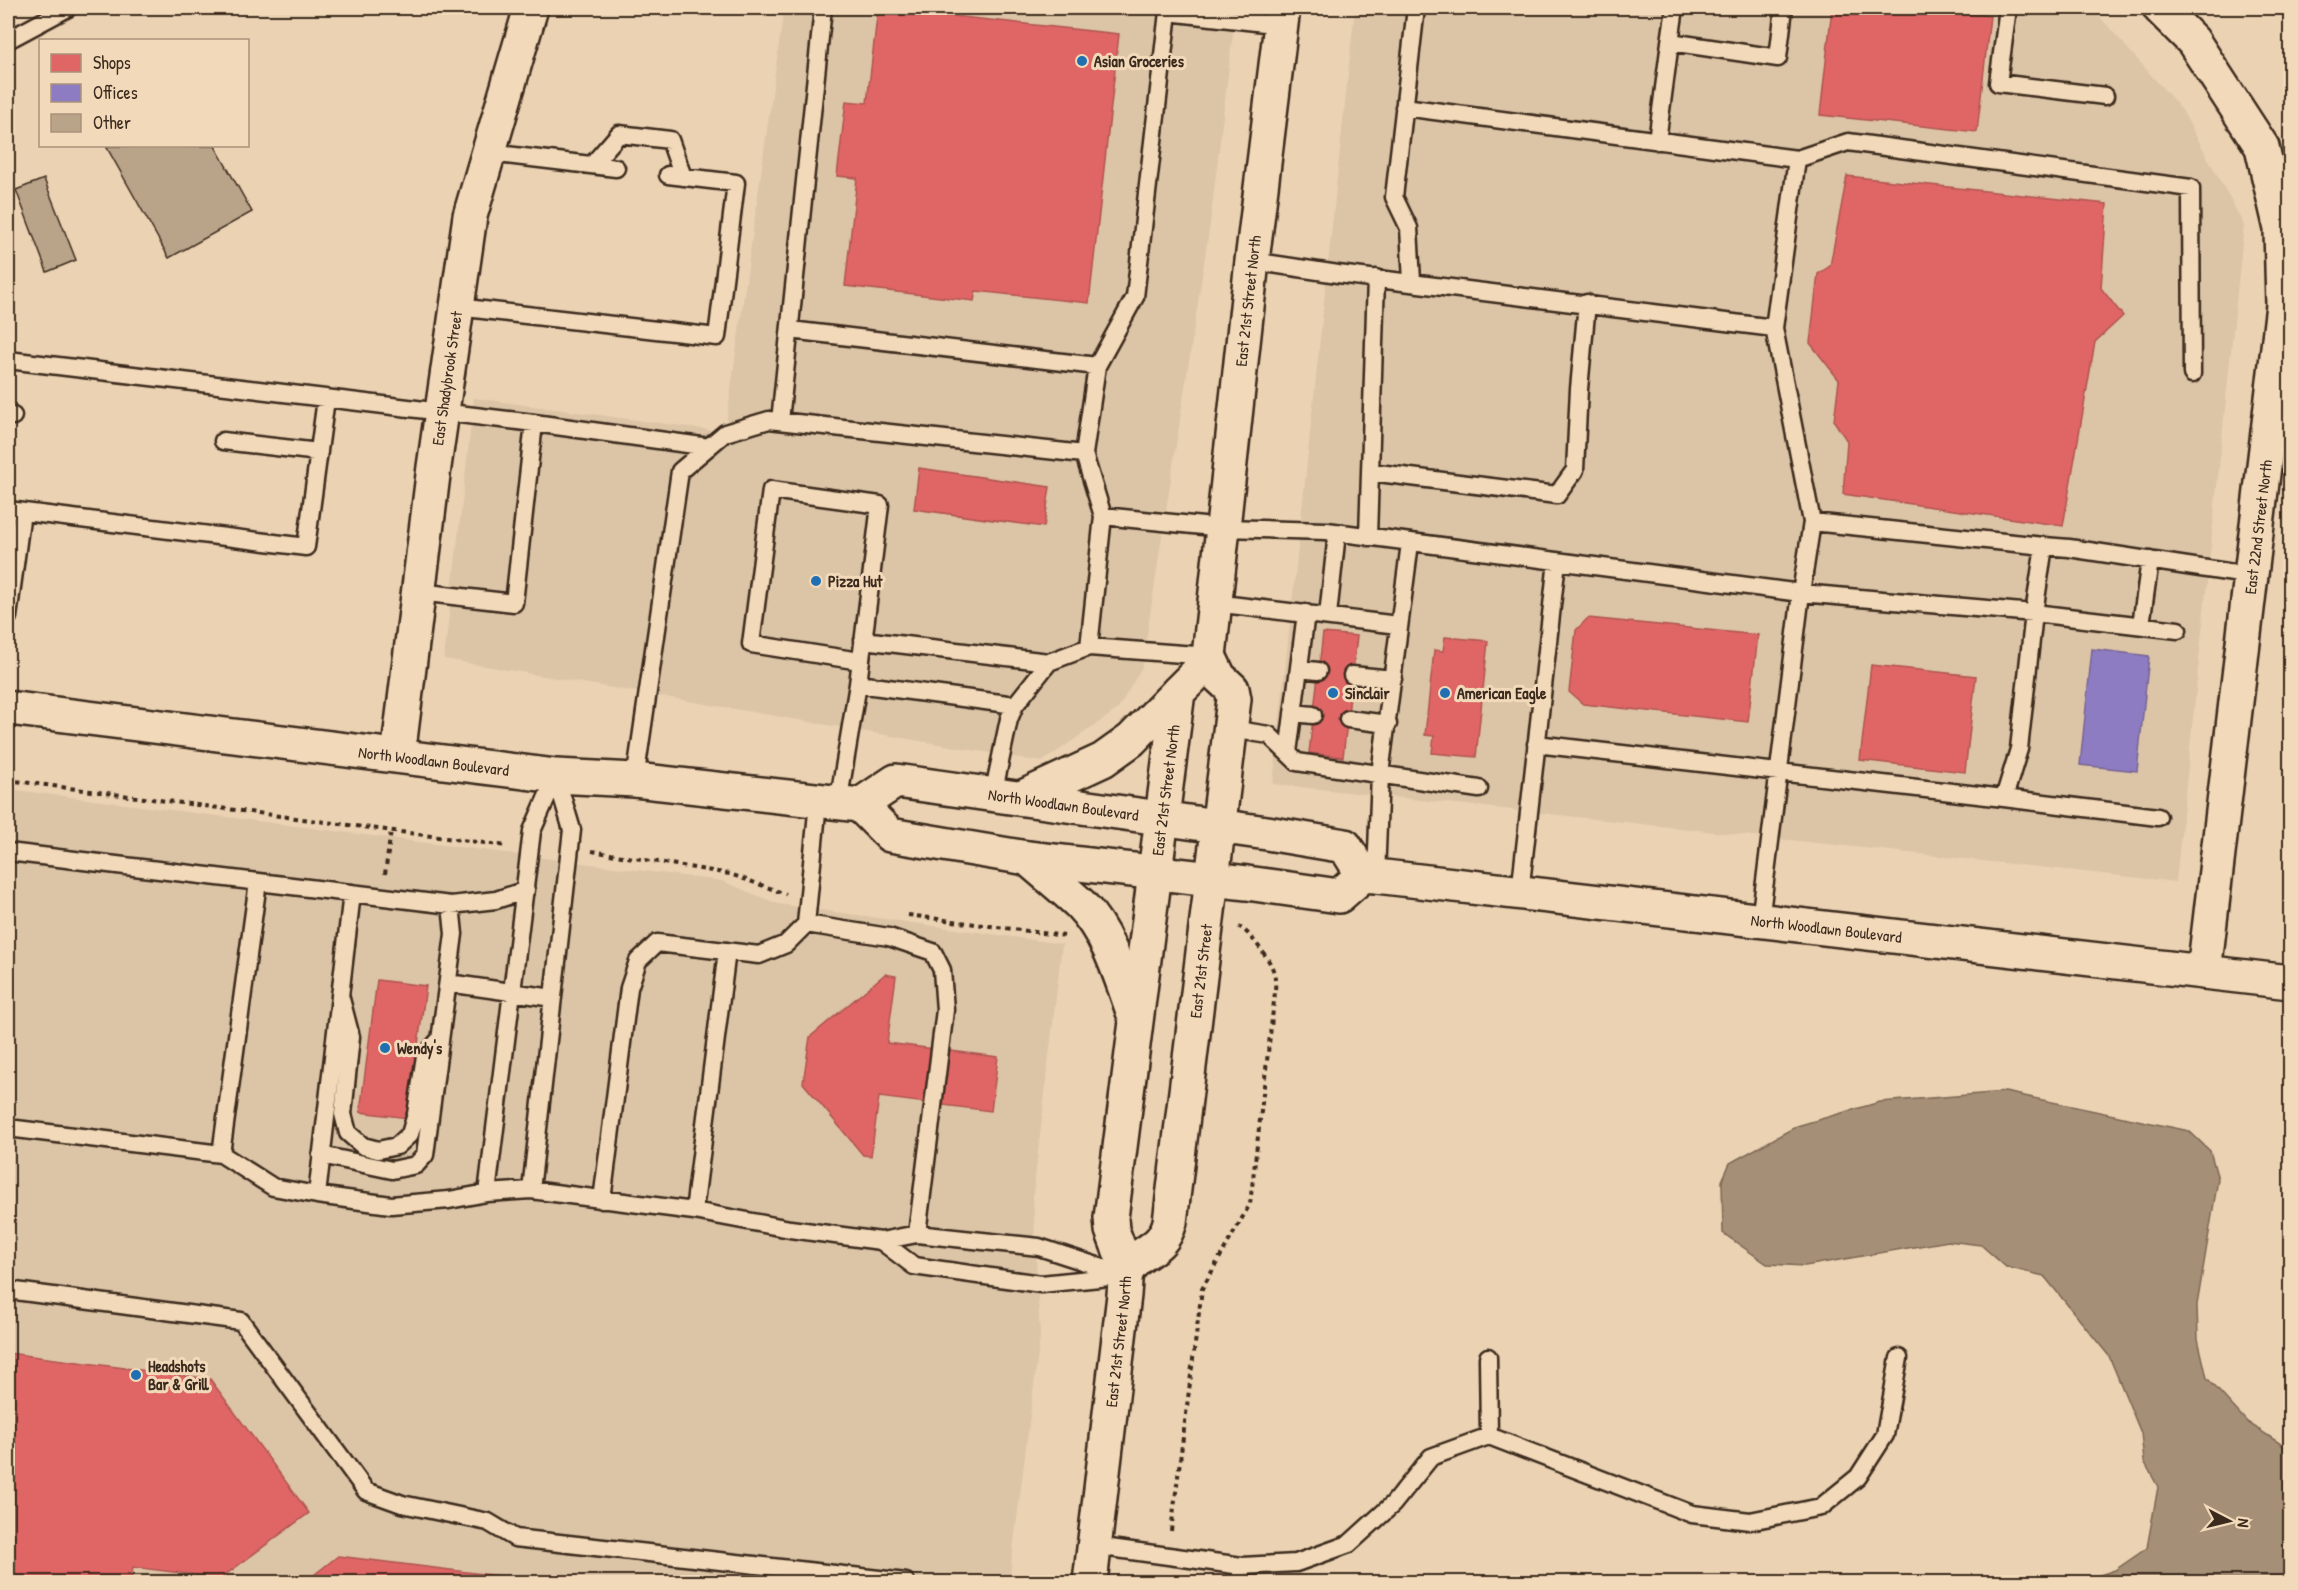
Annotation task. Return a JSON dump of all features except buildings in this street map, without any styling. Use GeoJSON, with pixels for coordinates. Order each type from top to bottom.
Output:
{"type":"FeatureCollection","features":[{"type":"Feature","properties":{"kind":"main road","name":"East Shadybrook Street"},"geometry":{"type":"LineString","coordinates":[[398,756],[470,216],[531,8]]}},
{"type":"Feature","properties":{"kind":"main road","name":"East 22nd Street North"},"geometry":{"type":"LineString","coordinates":[[2160,8],[2193,41],[2262,147],[2281,229],[2283,305],[2253,576],[2204,972]]}},
{"type":"Feature","properties":{"kind":"main road","name":"East 21st Street North"},"geometry":{"type":"LineString","coordinates":[[1209,656],[1252,261],[1282,16]]}},
{"type":"Feature","properties":{"kind":"main road"},"geometry":{"type":"LineString","coordinates":[[1007,796],[1103,760],[1131,740],[1202,668],[1209,656]]}},
{"type":"Feature","properties":{"kind":"main road","name":"East 21st Street"},"geometry":{"type":"LineString","coordinates":[[1125,1275],[1140,1255],[1162,1242],[1170,1222],[1234,699],[1232,689],[1219,677],[1209,656]]}},
{"type":"Feature","properties":{"kind":"main road","name":"East 21st Street North"},"geometry":{"type":"LineString","coordinates":[[1090,1582],[1126,1266],[1112,1230],[1112,1218],[1178,692]]}},
{"type":"Feature","properties":{"kind":"main road","name":"North Woodlawn Boulevard"},"geometry":{"type":"LineString","coordinates":[[8,708],[556,776],[635,780],[838,804],[896,781],[1345,846],[1370,875],[2290,982]]}},
{"type":"Feature","properties":{"kind":"main road"},"geometry":{"type":"LineString","coordinates":[[838,804],[890,835],[1027,858],[1339,896],[1370,875]]}},
{"type":"Feature","properties":{"kind":"main road"},"geometry":{"type":"LineString","coordinates":[[1027,858],[1080,905],[1093,921],[1110,951],[1137,1020]]}},
{"type":"Feature","properties":{"kind":"lane"},"geometry":{"type":"LineString","coordinates":[[8,40],[68,8]]}},
{"type":"Feature","properties":{"kind":"lane"},"geometry":{"type":"LineString","coordinates":[[780,421],[823,8]]}},
{"type":"Feature","properties":{"kind":"lane"},"geometry":{"type":"LineString","coordinates":[[1412,281],[1409,228],[1394,197],[1416,8]]}},
{"type":"Feature","properties":{"kind":"lane"},"geometry":{"type":"LineString","coordinates":[[1657,141],[1675,8]]}},
{"type":"Feature","properties":{"kind":"lane"},"geometry":{"type":"LineString","coordinates":[[1670,42],[1778,58],[1784,8]]}},
{"type":"Feature","properties":{"kind":"lane"},"geometry":{"type":"LineString","coordinates":[[2008,8],[1998,83],[2105,96]]}},
{"type":"Feature","properties":{"kind":"lane"},"geometry":{"type":"LineString","coordinates":[[1089,647],[1102,516],[1084,454],[1097,366],[1135,297],[1174,10],[1282,16]]}},
{"type":"Feature","properties":{"kind":"lane"},"geometry":{"type":"LineString","coordinates":[[1404,107],[1797,159],[1848,142],[2191,188],[2192,374]]}},
{"type":"Feature","properties":{"kind":"lane"},"geometry":{"type":"LineString","coordinates":[[458,307],[717,337],[736,183],[676,176],[670,140],[619,134],[592,165]]}},
{"type":"Feature","properties":{"kind":"lane"},"geometry":{"type":"LineString","coordinates":[[489,153],[616,168]]}},
{"type":"Feature","properties":{"kind":"lane"},"geometry":{"type":"LineString","coordinates":[[1760,921],[1801,592],[1812,522],[1774,327],[1797,159]]}},
{"type":"Feature","properties":{"kind":"lane"},"geometry":{"type":"LineString","coordinates":[[1252,261],[1774,327]]}},
{"type":"Feature","properties":{"kind":"lane"},"geometry":{"type":"LineString","coordinates":[[1368,537],[1376,278]]}},
{"type":"Feature","properties":{"kind":"lane"},"geometry":{"type":"LineString","coordinates":[[1370,472],[1557,495],[1575,470],[1579,389],[1587,303]]}},
{"type":"Feature","properties":{"kind":"lane"},"geometry":{"type":"LineString","coordinates":[[790,330],[1097,366]]}},
{"type":"Feature","properties":{"kind":"lane"},"geometry":{"type":"LineString","coordinates":[[8,360],[534,423],[709,447]]}},
{"type":"Feature","properties":{"kind":"lane"},"geometry":{"type":"LineString","coordinates":[[8,617],[15,511],[306,547],[326,399]]}},
{"type":"Feature","properties":{"kind":"lane"},"geometry":{"type":"LineString","coordinates":[[635,780],[680,471],[725,433],[769,420],[1084,454]]}},
{"type":"Feature","properties":{"kind":"lane"},"geometry":{"type":"LineString","coordinates":[[419,592],[514,603],[534,423]]}},
{"type":"Feature","properties":{"kind":"lane"},"geometry":{"type":"LineString","coordinates":[[223,441],[318,452]]}},
{"type":"Feature","properties":{"kind":"lane"},"geometry":{"type":"LineString","coordinates":[[602,1200],[629,988],[638,961],[657,943],[759,955],[786,944],[806,924],[838,804],[858,684],[880,505],[771,490],[751,644],[860,661]]}},
{"type":"Feature","properties":{"kind":"lane"},"geometry":{"type":"LineString","coordinates":[[1102,516],[1223,528],[1337,533],[1801,592],[2034,613],[2178,630]]}},
{"type":"Feature","properties":{"kind":"lane"},"geometry":{"type":"LineString","coordinates":[[1812,522],[2044,546],[2253,576]]}},
{"type":"Feature","properties":{"kind":"lane"},"geometry":{"type":"LineString","coordinates":[[1328,615],[1337,533]]}},
{"type":"Feature","properties":{"kind":"lane"},"geometry":{"type":"LineString","coordinates":[[1370,875],[1380,774],[1410,543]]}},
{"type":"Feature","properties":{"kind":"lane"},"geometry":{"type":"LineString","coordinates":[[2004,798],[2019,749],[2044,546]]}},
{"type":"Feature","properties":{"kind":"lane"},"geometry":{"type":"LineString","coordinates":[[2141,625],[2150,560]]}},
{"type":"Feature","properties":{"kind":"lane"},"geometry":{"type":"LineString","coordinates":[[1520,893],[1557,561]]}},
{"type":"Feature","properties":{"kind":"lane"},"geometry":{"type":"LineString","coordinates":[[1214,603],[1398,625]]}},
{"type":"Feature","properties":{"kind":"lane"},"geometry":{"type":"LineString","coordinates":[[1288,753],[1306,613]]}},
{"type":"Feature","properties":{"kind":"lane"},"geometry":{"type":"LineString","coordinates":[[863,640],[1049,662],[1089,647],[1209,656]]}},
{"type":"Feature","properties":{"kind":"lane"},"geometry":{"type":"LineString","coordinates":[[1007,796],[1009,719],[1014,705],[1049,662]]}},
{"type":"Feature","properties":{"kind":"lane"},"geometry":{"type":"LineString","coordinates":[[1299,669],[1318,671]]}},
{"type":"Feature","properties":{"kind":"lane"},"geometry":{"type":"LineString","coordinates":[[1352,675],[1393,679]]}},
{"type":"Feature","properties":{"kind":"lane"},"geometry":{"type":"LineString","coordinates":[[858,684],[1014,705]]}},
{"type":"Feature","properties":{"kind":"lane"},"geometry":{"type":"LineString","coordinates":[[1293,713],[1314,715]]}},
{"type":"Feature","properties":{"kind":"lane"},"geometry":{"type":"LineString","coordinates":[[1348,719],[1388,724]]}},
{"type":"Feature","properties":{"kind":"lane"},"geometry":{"type":"LineString","coordinates":[[1231,729],[1269,735],[1297,762],[1479,789]]}},
{"type":"Feature","properties":{"kind":"lane"},"geometry":{"type":"LineString","coordinates":[[1536,744],[2158,817]]}},
{"type":"Feature","properties":{"kind":"lane"},"geometry":{"type":"LineString","coordinates":[[487,1193],[514,993],[532,831],[556,776]]}},
{"type":"Feature","properties":{"kind":"lane"},"geometry":{"type":"LineString","coordinates":[[531,1190],[572,830],[556,776]]}},
{"type":"Feature","properties":{"kind":"lane"},"geometry":{"type":"LineString","coordinates":[[8,852],[451,905],[496,900],[526,890]]}},
{"type":"Feature","properties":{"kind":"lane"},"geometry":{"type":"LineString","coordinates":[[221,1154],[258,882]]}},
{"type":"Feature","properties":{"kind":"lane"},"geometry":{"type":"LineString","coordinates":[[317,1196],[352,893]]}},
{"type":"Feature","properties":{"kind":"lane"},"geometry":{"type":"LineString","coordinates":[[321,1155],[392,1170],[416,1166],[425,1155],[454,934],[451,905]]}},
{"type":"Feature","properties":{"kind":"lane"},"geometry":{"type":"LineString","coordinates":[[806,924],[889,937],[922,948],[933,952],[942,970],[945,1010],[917,1234]]}},
{"type":"Feature","properties":{"kind":"lane"},"geometry":{"type":"LineString","coordinates":[[694,1211],[727,951]]}},
{"type":"Feature","properties":{"kind":"lane"},"geometry":{"type":"LineString","coordinates":[[448,983],[553,998]]}},
{"type":"Feature","properties":{"kind":"lane"},"geometry":{"type":"LineString","coordinates":[[340,995],[351,1037],[344,1114],[348,1133],[363,1146],[378,1150],[397,1146],[410,1134],[416,1114],[424,1056],[440,1039]]}},
{"type":"Feature","properties":{"kind":"lane"},"geometry":{"type":"LineString","coordinates":[[8,1128],[221,1154],[273,1187],[317,1196],[391,1204],[531,1190],[694,1211],[790,1229],[881,1241],[917,1234],[1039,1247],[1125,1275]]}},
{"type":"Feature","properties":{"kind":"lane"},"geometry":{"type":"LineString","coordinates":[[881,1241],[914,1266],[1041,1284],[1125,1275]]}},
{"type":"Feature","properties":{"kind":"lane"},"geometry":{"type":"LineString","coordinates":[[8,1290],[241,1321],[366,1491],[402,1504],[488,1522],[515,1538],[751,1567],[906,1582]]}},
{"type":"Feature","properties":{"kind":"lane"},"geometry":{"type":"LineString","coordinates":[[1488,1357],[1488,1436]]}},
{"type":"Feature","properties":{"kind":"lane"},"geometry":{"type":"LineString","coordinates":[[1095,1545],[1241,1574],[1296,1563],[1349,1544],[1393,1504],[1431,1457],[1488,1436],[1692,1514],[1750,1521],[1821,1507],[1858,1477],[1885,1435],[1899,1358]]}},
{"type":"Feature","properties":{"kind":"path"},"geometry":{"type":"LineString","coordinates":[[8,780],[517,847]]}},
{"type":"Feature","properties":{"kind":"path"},"geometry":{"type":"LineString","coordinates":[[387,857],[391,831]]}},
{"type":"Feature","properties":{"kind":"path"},"geometry":{"type":"LineString","coordinates":[[1171,1531],[1202,1288],[1250,1204],[1262,1104],[1276,983],[1272,964],[1242,927]]}},
{"type":"Feature","properties":{"kind":"shaded area"},"geometry":{"type":"Polygon","coordinates":[[[784,8],[1236,8],[1210,224],[1142,667],[1118,709],[1042,762],[444,659],[474,398],[725,432],[784,8]]]}},
{"type":"Feature","properties":{"kind":"shaded area"},"geometry":{"type":"Polygon","coordinates":[[[1355,8],[2092,8],[2182,110],[2244,225],[2176,882],[1273,784],[1355,8]]]}},
{"type":"Feature","properties":{"kind":"shaded area"},"geometry":{"type":"Polygon","coordinates":[[[8,789],[722,881],[778,904],[1062,944],[1033,1196],[1040,1337],[1009,1582],[8,1582],[8,789]]]}},
{"type":"Feature","properties":{"kind":"shaded area"},"geometry":{"type":"Polygon","coordinates":[[[2005,1092],[2189,1131],[2210,1151],[2218,1179],[2197,1305],[2198,1339],[2207,1378],[2247,1422],[2290,1450],[2290,1582],[2079,1582],[2115,1570],[2147,1548],[2158,1487],[2144,1461],[2141,1433],[2109,1356],[2044,1276],[2006,1267],[1981,1245],[1948,1241],[1805,1266],[1767,1264],[1723,1233],[1722,1181],[1730,1163],[1797,1126],[1880,1102],[2005,1092]]]}},
{"type":"Feature","properties":{"kind":"place","name":"Asian Groceries"},"geometry":{"type":"Point","coordinates":[1082,61]}},
{"type":"Feature","properties":{"kind":"place","name":"Pizza Hut"},"geometry":{"type":"Point","coordinates":[816,581]}},
{"type":"Feature","properties":{"kind":"place","name":"Sinclair"},"geometry":{"type":"Point","coordinates":[1333,693]}},
{"type":"Feature","properties":{"kind":"place","name":"American Eagle"},"geometry":{"type":"Point","coordinates":[1445,693]}},
{"type":"Feature","properties":{"kind":"place","name":"Wendy's"},"geometry":{"type":"Point","coordinates":[385,1048]}},
{"type":"Feature","properties":{"kind":"place","name":"Headshots Bar & Grill"},"geometry":{"type":"Point","coordinates":[136,1375]}}]}
